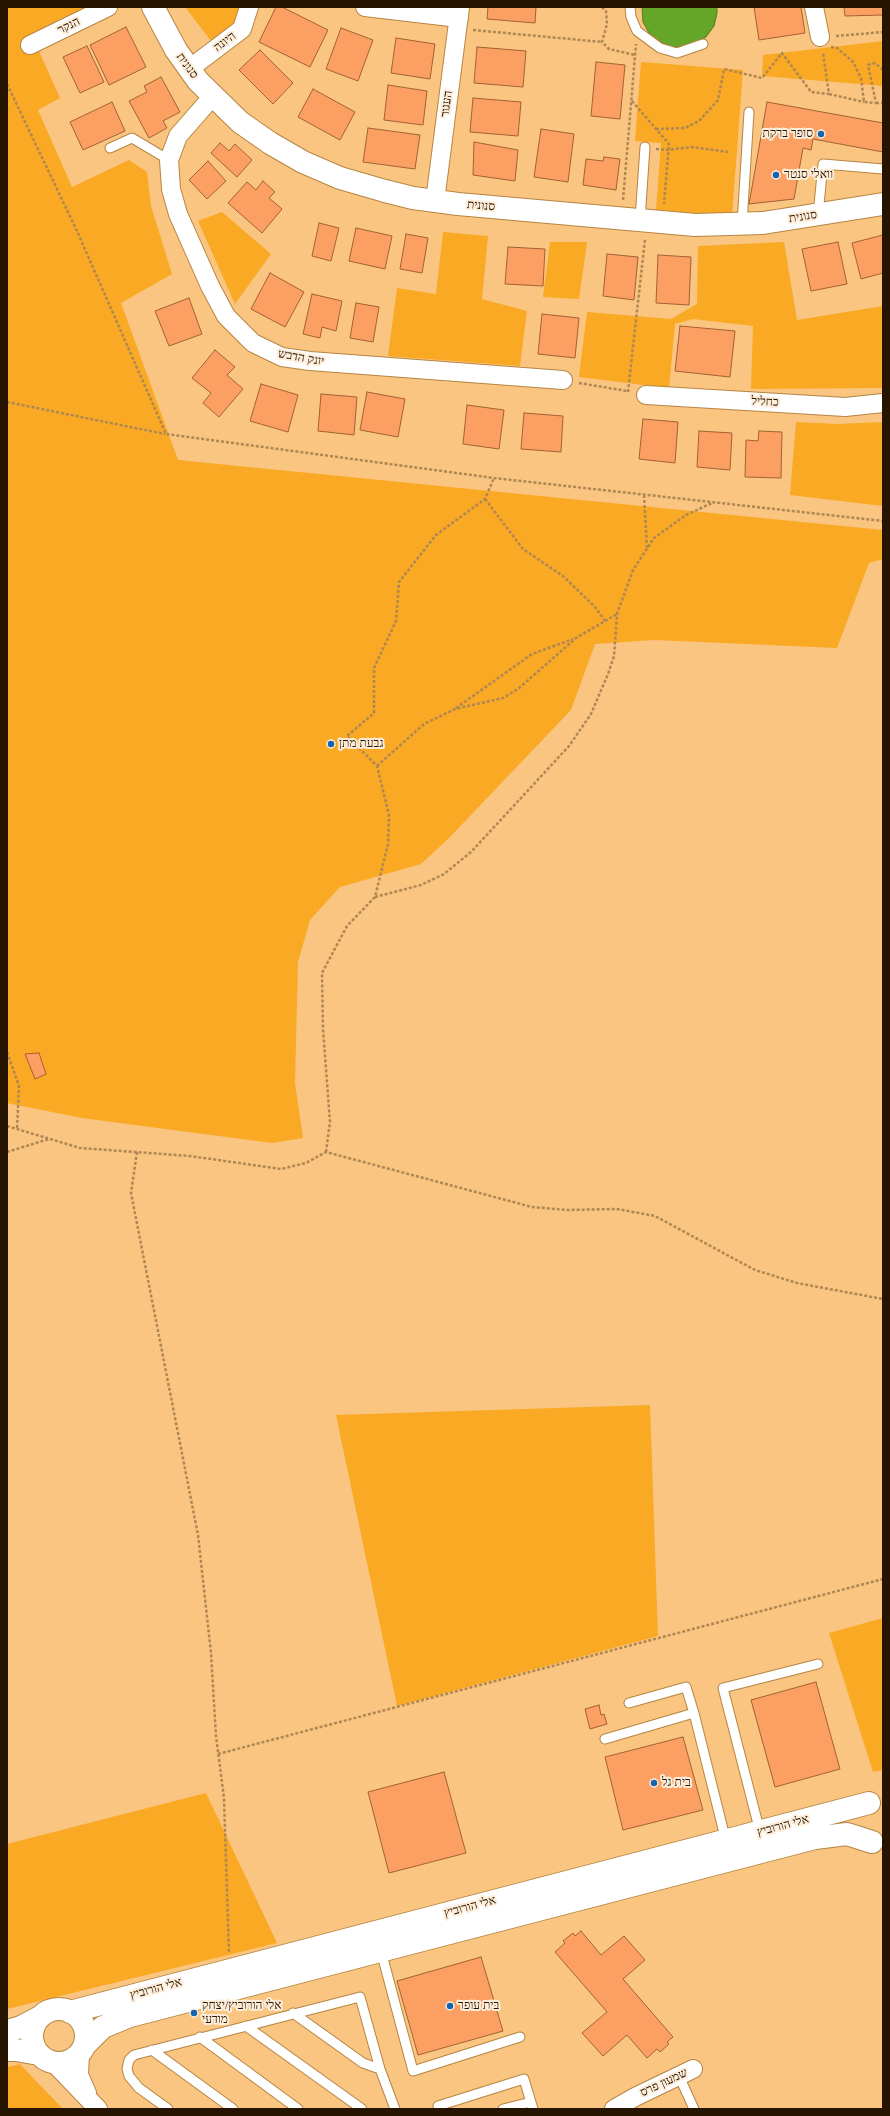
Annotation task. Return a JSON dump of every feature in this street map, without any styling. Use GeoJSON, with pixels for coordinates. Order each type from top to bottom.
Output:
{"type":"FeatureCollection","features":[{"type":"Feature","properties":{"kind":"street","name":"הנקר"},"geometry":{"type":"LineString","coordinates":[[30,45],[108,7]]}},
{"type":"Feature","properties":{"kind":"street","name":"סנונית"},"geometry":{"type":"LineString","coordinates":[[153,7],[176,50],[189,69],[213,96],[240,122],[270,143],[303,162],[340,178],[399,194],[435,201],[636,226],[662,222],[695,225],[742,224],[818,215],[883,204]]}},
{"type":"Feature","properties":{"kind":"street","name":"היונה"},"geometry":{"type":"LineString","coordinates":[[189,69],[242,29],[249,7]]}},
{"type":"Feature","properties":{"kind":"street"},"geometry":{"type":"LineString","coordinates":[[365,7],[459,18]]}},
{"type":"Feature","properties":{"kind":"street"},"geometry":{"type":"LineString","coordinates":[[814,7],[821,41]]}},
{"type":"Feature","properties":{"kind":"street","name":"העגור"},"geometry":{"type":"LineString","coordinates":[[435,201],[459,18]]}},
{"type":"Feature","properties":{"kind":"street","name":"יונק הדבש"},"geometry":{"type":"LineString","coordinates":[[213,96],[178,136],[169,160],[171,189],[178,214],[210,286],[226,316],[253,344],[282,357],[310,361],[563,380]]}},
{"type":"Feature","properties":{"kind":"street","name":"כחליל"},"geometry":{"type":"LineString","coordinates":[[646,395],[845,407],[883,404]]}},
{"type":"Feature","properties":{"kind":"street"},"geometry":{"type":"LineString","coordinates":[[876,1800],[863,1815],[862,1823],[866,1836],[878,1845]]}},
{"type":"Feature","properties":{"kind":"street","name":"אלי הורוביץ"},"geometry":{"type":"LineString","coordinates":[[70,2012],[760,1832],[876,1800]]}},
{"type":"Feature","properties":{"kind":"street","name":"אלי הורוביץ"},"geometry":{"type":"LineString","coordinates":[[82,2049],[103,2027],[119,2020],[815,1838],[847,1834],[878,1845]]}},
{"type":"Feature","properties":{"kind":"street"},"geometry":{"type":"LineString","coordinates":[[7,2030],[21,2027],[54,2010],[70,2012],[80,2019],[85,2029],[79,2075],[94,2104]]}},
{"type":"Feature","properties":{"kind":"street"},"geometry":{"type":"LineString","coordinates":[[40,2017],[33,2031],[35,2047],[94,2104]]}},
{"type":"Feature","properties":{"kind":"street"},"geometry":{"type":"LineString","coordinates":[[7,2050],[16,2050],[59,2063],[71,2060],[82,2049]]}},
{"type":"Feature","properties":{"kind":"street","name":"שמעון פרס"},"geometry":{"type":"LineString","coordinates":[[614,2109],[686,2073]]}},
{"type":"Feature","properties":{"kind":"lane"},"geometry":{"type":"LineString","coordinates":[[630,7],[631,17],[637,32],[660,48],[677,54],[703,44]]}},
{"type":"Feature","properties":{"kind":"lane"},"geometry":{"type":"LineString","coordinates":[[742,224],[749,112]]}},
{"type":"Feature","properties":{"kind":"lane"},"geometry":{"type":"LineString","coordinates":[[110,148],[132,138],[169,160]]}},
{"type":"Feature","properties":{"kind":"lane"},"geometry":{"type":"LineString","coordinates":[[636,226],[645,147]]}},
{"type":"Feature","properties":{"kind":"lane"},"geometry":{"type":"LineString","coordinates":[[818,215],[823,164],[883,169]]}},
{"type":"Feature","properties":{"kind":"lane"},"geometry":{"type":"LineString","coordinates":[[760,1832],[722,1688],[818,1664]]}},
{"type":"Feature","properties":{"kind":"lane"},"geometry":{"type":"LineString","coordinates":[[629,1703],[686,1688],[694,1713],[726,1840]]}},
{"type":"Feature","properties":{"kind":"lane"},"geometry":{"type":"LineString","coordinates":[[605,1739],[694,1713]]}},
{"type":"Feature","properties":{"kind":"lane"},"geometry":{"type":"LineString","coordinates":[[381,1951],[413,2071],[520,2037]]}},
{"type":"Feature","properties":{"kind":"lane"},"geometry":{"type":"LineString","coordinates":[[168,2109],[138,2088],[129,2076],[127,2069],[129,2060],[134,2055],[360,1996],[380,2069],[395,2109]]}},
{"type":"Feature","properties":{"kind":"lane"},"geometry":{"type":"LineString","coordinates":[[293,2014],[363,2063],[380,2069]]}},
{"type":"Feature","properties":{"kind":"lane"},"geometry":{"type":"LineString","coordinates":[[246,2026],[362,2109]]}},
{"type":"Feature","properties":{"kind":"lane"},"geometry":{"type":"LineString","coordinates":[[200,2037],[298,2109]]}},
{"type":"Feature","properties":{"kind":"lane"},"geometry":{"type":"LineString","coordinates":[[152,2050],[233,2109]]}},
{"type":"Feature","properties":{"kind":"lane"},"geometry":{"type":"LineString","coordinates":[[686,2073],[694,2109]]}},
{"type":"Feature","properties":{"kind":"lane"},"geometry":{"type":"LineString","coordinates":[[440,2109],[438,2106],[524,2079],[532,2106],[503,2109]]}},
{"type":"Feature","properties":{"kind":"path"},"geometry":{"type":"LineString","coordinates":[[602,7],[606,11],[607,24],[602,42]]}},
{"type":"Feature","properties":{"kind":"path"},"geometry":{"type":"LineString","coordinates":[[459,18],[602,42],[609,49],[635,55]]}},
{"type":"Feature","properties":{"kind":"path"},"geometry":{"type":"LineString","coordinates":[[628,392],[636,226],[631,100],[637,32]]}},
{"type":"Feature","properties":{"kind":"path"},"geometry":{"type":"LineString","coordinates":[[821,41],[883,32]]}},
{"type":"Feature","properties":{"kind":"path"},"geometry":{"type":"LineString","coordinates":[[821,41],[830,94]]}},
{"type":"Feature","properties":{"kind":"path"},"geometry":{"type":"LineString","coordinates":[[821,41],[837,48],[853,62],[860,78],[864,102]]}},
{"type":"Feature","properties":{"kind":"path"},"geometry":{"type":"LineString","coordinates":[[656,129],[685,128],[699,120],[718,100],[724,69],[762,78],[782,53],[811,92],[830,94],[864,102],[883,103]]}},
{"type":"Feature","properties":{"kind":"path"},"geometry":{"type":"LineString","coordinates":[[876,103],[868,64],[875,63],[883,70]]}},
{"type":"Feature","properties":{"kind":"path"},"geometry":{"type":"LineString","coordinates":[[7,84],[77,231],[166,434]]}},
{"type":"Feature","properties":{"kind":"path"},"geometry":{"type":"LineString","coordinates":[[631,100],[669,144],[670,150],[662,222]]}},
{"type":"Feature","properties":{"kind":"path"},"geometry":{"type":"LineString","coordinates":[[645,147],[670,150],[692,147],[728,152]]}},
{"type":"Feature","properties":{"kind":"path"},"geometry":{"type":"LineString","coordinates":[[563,380],[646,395]]}},
{"type":"Feature","properties":{"kind":"path"},"geometry":{"type":"LineString","coordinates":[[7,402],[166,434],[494,478],[883,522]]}},
{"type":"Feature","properties":{"kind":"path"},"geometry":{"type":"LineString","coordinates":[[326,1152],[330,1122],[323,1029],[322,973],[347,926],[374,897],[388,844],[389,815],[377,766],[346,736],[374,713],[374,668],[396,621],[399,582],[436,535],[485,499],[494,478]]}},
{"type":"Feature","properties":{"kind":"path"},"geometry":{"type":"LineString","coordinates":[[644,495],[647,548]]}},
{"type":"Feature","properties":{"kind":"path"},"geometry":{"type":"LineString","coordinates":[[485,499],[523,549],[563,576],[595,608],[605,621]]}},
{"type":"Feature","properties":{"kind":"path"},"geometry":{"type":"LineString","coordinates":[[374,897],[422,885],[444,874],[471,852],[569,746],[591,714],[608,674],[614,656],[617,614],[633,570],[654,538],[686,515],[713,502]]}},
{"type":"Feature","properties":{"kind":"path"},"geometry":{"type":"LineString","coordinates":[[377,766],[424,724],[455,709],[532,654],[576,638],[617,614]]}},
{"type":"Feature","properties":{"kind":"path"},"geometry":{"type":"LineString","coordinates":[[455,709],[503,698],[518,689],[576,638]]}},
{"type":"Feature","properties":{"kind":"path"},"geometry":{"type":"LineString","coordinates":[[7,1052],[19,1086],[17,1129]]}},
{"type":"Feature","properties":{"kind":"path"},"geometry":{"type":"LineString","coordinates":[[7,1126],[80,1148],[190,1156],[281,1170],[306,1164],[326,1152],[532,1207],[567,1210],[617,1209],[655,1216],[755,1270],[797,1283],[883,1300]]}},
{"type":"Feature","properties":{"kind":"path"},"geometry":{"type":"LineString","coordinates":[[7,1152],[50,1139]]}},
{"type":"Feature","properties":{"kind":"path"},"geometry":{"type":"LineString","coordinates":[[137,1152],[131,1193],[198,1535],[210,1653],[218,1754],[224,1798],[230,1970]]}},
{"type":"Feature","properties":{"kind":"path"},"geometry":{"type":"LineString","coordinates":[[218,1754],[883,1579]]}},
{"type":"Feature","properties":{"kind":"shaded area"},"geometry":{"type":"Polygon","coordinates":[[[7,7],[111,7],[38,49],[60,98],[38,110],[72,187],[129,160],[147,172],[151,206],[172,274],[121,303],[178,460],[883,530],[883,559],[869,563],[837,648],[654,640],[595,644],[571,710],[449,838],[421,864],[340,887],[310,920],[298,962],[295,1083],[303,1138],[272,1143],[82,1118],[7,1103],[7,7]]]}},
{"type":"Feature","properties":{"kind":"shaded area"},"geometry":{"type":"Polygon","coordinates":[[[185,7],[249,7],[221,54],[185,7]]]}},
{"type":"Feature","properties":{"kind":"shaded area"},"geometry":{"type":"Polygon","coordinates":[[[642,7],[717,7],[717,13],[714,26],[706,37],[695,44],[682,48],[672,47],[659,42],[649,33],[643,22],[642,7]]]}},
{"type":"Feature","properties":{"kind":"shaded area"},"geometry":{"type":"Polygon","coordinates":[[[883,41],[883,86],[762,76],[763,55],[883,41]]]}},
{"type":"Feature","properties":{"kind":"shaded area"},"geometry":{"type":"Polygon","coordinates":[[[641,62],[743,70],[732,216],[656,210],[661,143],[635,141],[641,62]]]}},
{"type":"Feature","properties":{"kind":"shaded area"},"geometry":{"type":"Polygon","coordinates":[[[222,212],[271,254],[235,304],[198,221],[222,212]]]}},
{"type":"Feature","properties":{"kind":"shaded area"},"geometry":{"type":"Polygon","coordinates":[[[443,232],[488,236],[482,299],[527,311],[520,366],[388,356],[397,288],[436,294],[443,232]]]}},
{"type":"Feature","properties":{"kind":"shaded area"},"geometry":{"type":"Polygon","coordinates":[[[550,242],[587,242],[579,299],[543,297],[550,242]]]}},
{"type":"Feature","properties":{"kind":"shaded area"},"geometry":{"type":"Polygon","coordinates":[[[784,242],[797,320],[883,306],[883,388],[751,389],[753,326],[693,319],[675,324],[669,388],[579,377],[587,312],[671,319],[697,304],[698,246],[784,242]]]}},
{"type":"Feature","properties":{"kind":"shaded area"},"geometry":{"type":"Polygon","coordinates":[[[796,422],[838,424],[883,422],[883,506],[790,495],[796,422]]]}},
{"type":"Feature","properties":{"kind":"shaded area"},"geometry":{"type":"Polygon","coordinates":[[[650,1405],[658,1636],[397,1706],[336,1415],[650,1405]]]}},
{"type":"Feature","properties":{"kind":"shaded area"},"geometry":{"type":"Polygon","coordinates":[[[883,1618],[883,1770],[873,1772],[829,1633],[883,1618]]]}},
{"type":"Feature","properties":{"kind":"shaded area"},"geometry":{"type":"Polygon","coordinates":[[[206,1793],[277,1943],[7,2009],[7,1844],[206,1793]]]}},
{"type":"Feature","properties":{"kind":"shaded area"},"geometry":{"type":"Polygon","coordinates":[[[20,2064],[63,2109],[7,2109],[7,2067],[20,2064]]]}},
{"type":"Feature","properties":{"kind":"building"},"geometry":{"type":"Polygon","coordinates":[[[276,7],[282,7],[328,30],[310,67],[259,42],[276,7]]]}},
{"type":"Feature","properties":{"kind":"building"},"geometry":{"type":"Polygon","coordinates":[[[488,7],[536,7],[535,23],[487,19],[488,7]]]}},
{"type":"Feature","properties":{"kind":"building"},"geometry":{"type":"Polygon","coordinates":[[[754,7],[801,7],[805,33],[759,40],[754,7]]]}},
{"type":"Feature","properties":{"kind":"building"},"geometry":{"type":"Polygon","coordinates":[[[844,7],[883,7],[883,15],[845,16],[844,7]]]}},
{"type":"Feature","properties":{"kind":"building"},"geometry":{"type":"Polygon","coordinates":[[[126,27],[146,67],[109,85],[90,45],[126,27]]]}},
{"type":"Feature","properties":{"kind":"building"},"geometry":{"type":"Polygon","coordinates":[[[341,28],[373,40],[358,81],[326,69],[341,28]]]}},
{"type":"Feature","properties":{"kind":"building"},"geometry":{"type":"Polygon","coordinates":[[[396,38],[435,44],[430,79],[391,73],[396,38]]]}},
{"type":"Feature","properties":{"kind":"building"},"geometry":{"type":"Polygon","coordinates":[[[87,46],[104,82],[80,93],[63,57],[87,46]]]}},
{"type":"Feature","properties":{"kind":"building"},"geometry":{"type":"Polygon","coordinates":[[[477,47],[526,51],[523,87],[474,83],[477,47]]]}},
{"type":"Feature","properties":{"kind":"building"},"geometry":{"type":"Polygon","coordinates":[[[260,50],[293,83],[273,104],[239,70],[260,50]]]}},
{"type":"Feature","properties":{"kind":"building"},"geometry":{"type":"Polygon","coordinates":[[[596,62],[625,65],[620,119],[591,116],[596,62]]]}},
{"type":"Feature","properties":{"kind":"building"},"geometry":{"type":"Polygon","coordinates":[[[161,77],[180,112],[163,121],[167,128],[149,138],[129,101],[147,92],[144,86],[161,77]]]}},
{"type":"Feature","properties":{"kind":"building"},"geometry":{"type":"Polygon","coordinates":[[[388,85],[427,91],[423,125],[384,120],[388,85]]]}},
{"type":"Feature","properties":{"kind":"building"},"geometry":{"type":"Polygon","coordinates":[[[313,89],[355,112],[340,140],[298,117],[313,89]]]}},
{"type":"Feature","properties":{"kind":"building"},"geometry":{"type":"Polygon","coordinates":[[[473,98],[521,102],[518,136],[470,132],[473,98]]]}},
{"type":"Feature","properties":{"kind":"building"},"geometry":{"type":"Polygon","coordinates":[[[112,102],[125,131],[83,150],[70,122],[112,102]]]}},
{"type":"Feature","properties":{"kind":"building","name":"וואלי סנטר"},"geometry":{"type":"Polygon","coordinates":[[[767,102],[883,123],[883,152],[813,139],[811,150],[803,148],[794,199],[749,204],[767,102]]]}},
{"type":"Feature","properties":{"kind":"building"},"geometry":{"type":"Polygon","coordinates":[[[368,128],[420,135],[415,169],[363,162],[368,128]]]}},
{"type":"Feature","properties":{"kind":"building"},"geometry":{"type":"Polygon","coordinates":[[[541,129],[574,134],[568,182],[534,177],[541,129]]]}},
{"type":"Feature","properties":{"kind":"building"},"geometry":{"type":"Polygon","coordinates":[[[474,142],[518,150],[515,181],[473,175],[474,142]]]}},
{"type":"Feature","properties":{"kind":"building"},"geometry":{"type":"Polygon","coordinates":[[[220,143],[229,151],[235,144],[252,160],[237,177],[211,153],[220,143]]]}},
{"type":"Feature","properties":{"kind":"building"},"geometry":{"type":"Polygon","coordinates":[[[604,157],[620,159],[616,190],[583,185],[586,159],[603,161],[604,157]]]}},
{"type":"Feature","properties":{"kind":"building"},"geometry":{"type":"Polygon","coordinates":[[[208,161],[226,181],[207,199],[189,180],[208,161]]]}},
{"type":"Feature","properties":{"kind":"building"},"geometry":{"type":"Polygon","coordinates":[[[263,181],[275,192],[269,198],[282,209],[262,233],[228,203],[247,182],[256,190],[263,181]]]}},
{"type":"Feature","properties":{"kind":"building"},"geometry":{"type":"Polygon","coordinates":[[[319,223],[339,228],[331,261],[312,256],[319,223]]]}},
{"type":"Feature","properties":{"kind":"building"},"geometry":{"type":"Polygon","coordinates":[[[356,228],[392,236],[385,269],[349,261],[356,228]]]}},
{"type":"Feature","properties":{"kind":"building"},"geometry":{"type":"Polygon","coordinates":[[[406,234],[428,238],[422,273],[400,269],[406,234]]]}},
{"type":"Feature","properties":{"kind":"building"},"geometry":{"type":"Polygon","coordinates":[[[883,235],[883,273],[861,279],[852,243],[883,235]]]}},
{"type":"Feature","properties":{"kind":"building"},"geometry":{"type":"Polygon","coordinates":[[[838,242],[847,284],[811,291],[802,249],[838,242]]]}},
{"type":"Feature","properties":{"kind":"building"},"geometry":{"type":"Polygon","coordinates":[[[508,247],[545,249],[543,286],[505,284],[508,247]]]}},
{"type":"Feature","properties":{"kind":"building"},"geometry":{"type":"Polygon","coordinates":[[[607,254],[638,257],[634,300],[603,296],[607,254]]]}},
{"type":"Feature","properties":{"kind":"building"},"geometry":{"type":"Polygon","coordinates":[[[658,255],[691,257],[689,305],[656,303],[658,255]]]}},
{"type":"Feature","properties":{"kind":"building"},"geometry":{"type":"Polygon","coordinates":[[[270,273],[304,292],[285,327],[251,309],[270,273]]]}},
{"type":"Feature","properties":{"kind":"building"},"geometry":{"type":"Polygon","coordinates":[[[312,294],[342,301],[336,331],[322,327],[320,338],[303,334],[312,294]]]}},
{"type":"Feature","properties":{"kind":"building"},"geometry":{"type":"Polygon","coordinates":[[[189,298],[202,334],[169,346],[155,311],[189,298]]]}},
{"type":"Feature","properties":{"kind":"building"},"geometry":{"type":"Polygon","coordinates":[[[356,303],[379,307],[373,342],[350,338],[356,303]]]}},
{"type":"Feature","properties":{"kind":"building"},"geometry":{"type":"Polygon","coordinates":[[[542,314],[579,318],[575,358],[538,354],[542,314]]]}},
{"type":"Feature","properties":{"kind":"building"},"geometry":{"type":"Polygon","coordinates":[[[680,326],[735,331],[730,377],[675,371],[680,326]]]}},
{"type":"Feature","properties":{"kind":"building"},"geometry":{"type":"Polygon","coordinates":[[[215,350],[235,367],[227,375],[243,389],[219,417],[203,403],[211,393],[192,378],[215,350]]]}},
{"type":"Feature","properties":{"kind":"building"},"geometry":{"type":"Polygon","coordinates":[[[261,384],[298,395],[288,432],[250,421],[261,384]]]}},
{"type":"Feature","properties":{"kind":"building"},"geometry":{"type":"Polygon","coordinates":[[[367,392],[405,399],[398,437],[360,430],[367,392]]]}},
{"type":"Feature","properties":{"kind":"building"},"geometry":{"type":"Polygon","coordinates":[[[321,394],[357,397],[354,435],[318,431],[321,394]]]}},
{"type":"Feature","properties":{"kind":"building"},"geometry":{"type":"Polygon","coordinates":[[[467,405],[504,410],[499,449],[463,444],[467,405]]]}},
{"type":"Feature","properties":{"kind":"building"},"geometry":{"type":"Polygon","coordinates":[[[524,413],[563,416],[561,452],[521,449],[524,413]]]}},
{"type":"Feature","properties":{"kind":"building"},"geometry":{"type":"Polygon","coordinates":[[[643,419],[678,422],[675,463],[639,459],[643,419]]]}},
{"type":"Feature","properties":{"kind":"building"},"geometry":{"type":"Polygon","coordinates":[[[699,431],[732,433],[730,470],[697,467],[699,431]]]}},
{"type":"Feature","properties":{"kind":"building"},"geometry":{"type":"Polygon","coordinates":[[[759,431],[782,432],[781,478],[745,477],[746,440],[758,441],[759,431]]]}},
{"type":"Feature","properties":{"kind":"building"},"geometry":{"type":"Polygon","coordinates":[[[39,1053],[46,1074],[35,1079],[25,1054],[39,1053]]]}},
{"type":"Feature","properties":{"kind":"building"},"geometry":{"type":"Polygon","coordinates":[[[816,1682],[840,1769],[775,1787],[751,1700],[816,1682]]]}},
{"type":"Feature","properties":{"kind":"building"},"geometry":{"type":"Polygon","coordinates":[[[599,1705],[601,1715],[604,1714],[607,1724],[590,1729],[585,1709],[599,1705]]]}},
{"type":"Feature","properties":{"kind":"building","name":"בית גל"},"geometry":{"type":"Polygon","coordinates":[[[683,1737],[703,1810],[623,1830],[605,1757],[683,1737]]]}},
{"type":"Feature","properties":{"kind":"building"},"geometry":{"type":"Polygon","coordinates":[[[444,1772],[466,1853],[389,1873],[368,1792],[444,1772]]]}},
{"type":"Feature","properties":{"kind":"building"},"geometry":{"type":"Polygon","coordinates":[[[581,1931],[601,1955],[624,1936],[645,1960],[623,1979],[673,2037],[667,2042],[669,2044],[660,2052],[657,2049],[647,2058],[627,2035],[603,2056],[582,2033],[607,2012],[555,1952],[565,1943],[563,1941],[573,1933],[575,1936],[581,1931]]]}},
{"type":"Feature","properties":{"kind":"building","name":"בית עופר"},"geometry":{"type":"Polygon","coordinates":[[[481,1957],[503,2031],[418,2055],[397,1981],[481,1957]]]}},
{"type":"Feature","properties":{"kind":"place","name":"סופר ברקת"},"geometry":{"type":"Point","coordinates":[821,134]}},
{"type":"Feature","properties":{"kind":"place","name":"וואלי סנטר"},"geometry":{"type":"Point","coordinates":[776,175]}},
{"type":"Feature","properties":{"kind":"place","name":"גבעת מתן"},"geometry":{"type":"Point","coordinates":[331,744]}},
{"type":"Feature","properties":{"kind":"place","name":"בית גל"},"geometry":{"type":"Point","coordinates":[654,1783]}},
{"type":"Feature","properties":{"kind":"place","name":"בית עופר"},"geometry":{"type":"Point","coordinates":[450,2006]}},
{"type":"Feature","properties":{"kind":"place","name":"אלי הורוביץ/יצחק מודעי"},"geometry":{"type":"Point","coordinates":[194,2013]}}]}
